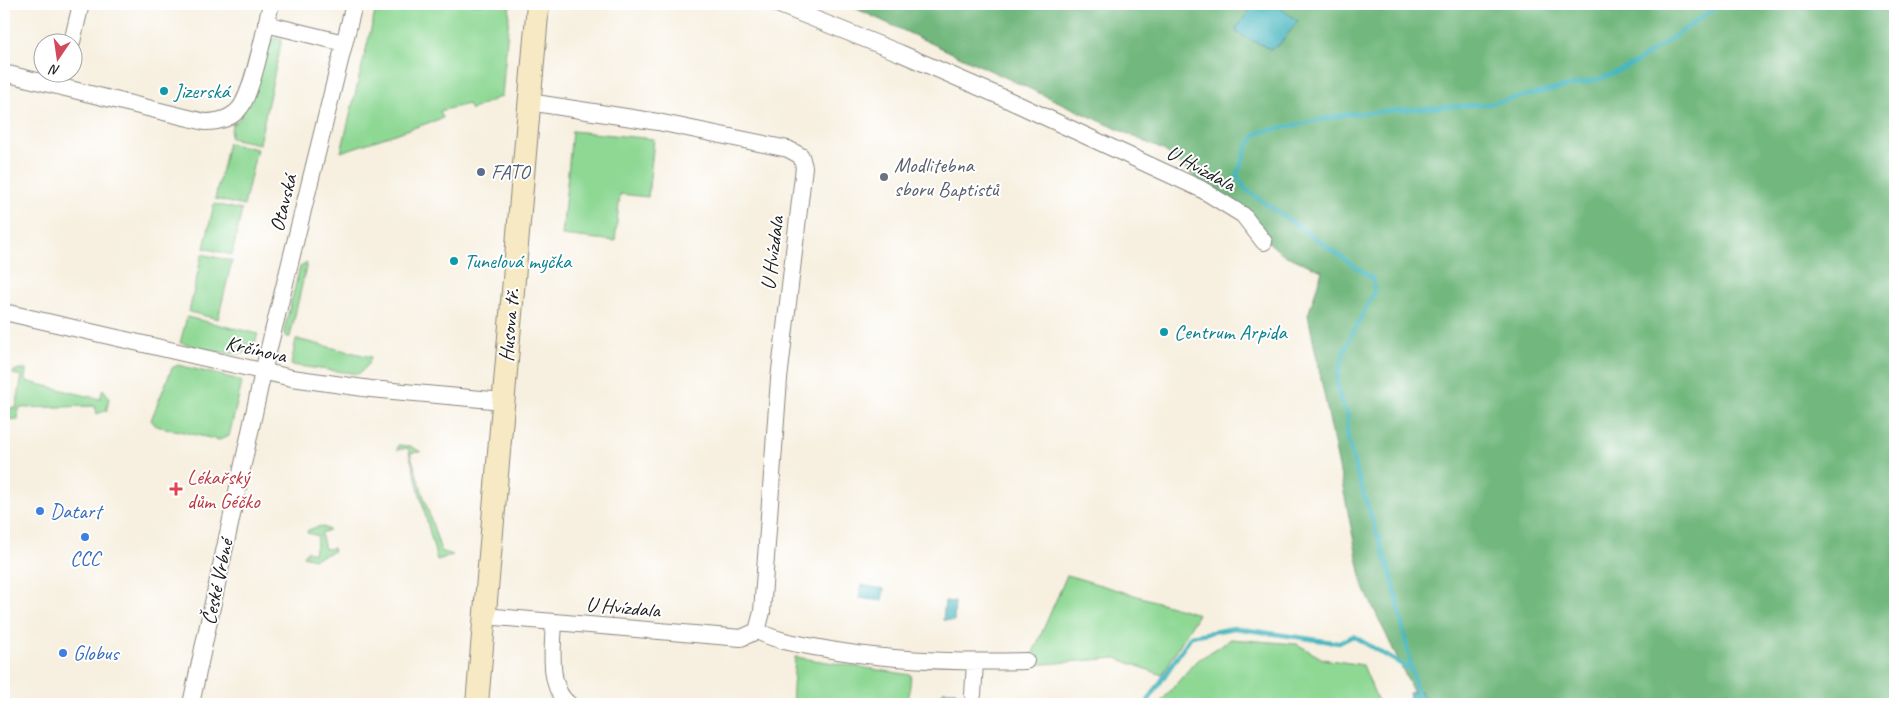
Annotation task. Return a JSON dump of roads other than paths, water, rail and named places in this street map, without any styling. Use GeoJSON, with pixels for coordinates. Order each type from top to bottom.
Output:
{"type":"FeatureCollection","features":[{"type":"Feature","properties":{"kind":"street"},"geometry":{"type":"LineString","coordinates":[[74,32],[81,4]]}},
{"type":"Feature","properties":{"kind":"street"},"geometry":{"type":"LineString","coordinates":[[70,82],[205,122],[217,122],[233,114],[246,98],[271,4]]}},
{"type":"Feature","properties":{"kind":"street","name":"Otavská"},"geometry":{"type":"LineString","coordinates":[[263,372],[354,4]]}},
{"type":"Feature","properties":{"kind":"street","name":"Husova tř."},"geometry":{"type":"LineString","coordinates":[[484,616],[538,4]]}},
{"type":"Feature","properties":{"kind":"street","name":"U Hvízdala"},"geometry":{"type":"LineString","coordinates":[[777,4],[969,83],[1202,189],[1243,215],[1264,242]]}},
{"type":"Feature","properties":{"kind":"street"},"geometry":{"type":"LineString","coordinates":[[266,24],[344,43]]}},
{"type":"Feature","properties":{"kind":"street"},"geometry":{"type":"LineString","coordinates":[[4,73],[32,76]]}},
{"type":"Feature","properties":{"kind":"street","name":"U Hvízdala"},"geometry":{"type":"LineString","coordinates":[[484,616],[741,638],[750,636],[757,631],[762,612],[779,379],[804,167],[801,156],[788,149],[658,122],[529,102]]}},
{"type":"Feature","properties":{"kind":"street","name":"Krčínova"},"geometry":{"type":"LineString","coordinates":[[4,312],[263,372],[364,388],[503,401]]}},
{"type":"Feature","properties":{"kind":"street","name":"České Vrbné"},"geometry":{"type":"LineString","coordinates":[[192,704],[263,372]]}},
{"type":"Feature","properties":{"kind":"street"},"geometry":{"type":"LineString","coordinates":[[477,704],[484,616]]}},
{"type":"Feature","properties":{"kind":"street"},"geometry":{"type":"LineString","coordinates":[[554,622],[555,682],[564,701],[569,704]]}},
{"type":"Feature","properties":{"kind":"street"},"geometry":{"type":"LineString","coordinates":[[757,631],[772,639],[857,655],[915,661],[1026,661]]}},
{"type":"Feature","properties":{"kind":"street"},"geometry":{"type":"LineString","coordinates":[[973,695],[975,662]]}},
{"type":"Feature","properties":{"kind":"water"},"geometry":{"type":"Polygon","coordinates":[[[1254,4],[1275,4],[1298,21],[1279,45],[1270,49],[1237,33],[1236,29],[1254,4]]]}},
{"type":"Feature","properties":{"kind":"water"},"geometry":{"type":"Polygon","coordinates":[[[861,585],[884,589],[882,601],[859,598],[861,585]]]}},
{"type":"Feature","properties":{"kind":"water"},"geometry":{"type":"Polygon","coordinates":[[[945,601],[955,602],[954,621],[943,620],[945,601]]]}},
{"type":"Feature","properties":{"kind":"water"},"geometry":{"type":"Polygon","coordinates":[[[943,691],[956,691],[955,704],[943,704],[943,691]]]}},
{"type":"Feature","properties":{"kind":"water"},"geometry":{"type":"Polygon","coordinates":[[[1421,691],[1426,704],[1411,704],[1409,693],[1421,691]]]}},
{"type":"Feature","properties":{"kind":"waterway"},"geometry":{"type":"LineString","coordinates":[[1419,704],[1393,581],[1357,474],[1347,435],[1348,416],[1339,396],[1337,378],[1345,349],[1374,292],[1373,279],[1245,189],[1237,175],[1248,145],[1257,133],[1348,114],[1488,104],[1600,79],[1634,64],[1721,4]]}},
{"type":"Feature","properties":{"kind":"waterway"},"geometry":{"type":"LineString","coordinates":[[1146,704],[1191,636],[1234,628],[1339,643],[1353,636],[1411,670]]}},
{"type":"Feature","properties":{"kind":"place","name":"Jizerská"},"geometry":{"type":"Point","coordinates":[164,91]}},
{"type":"Feature","properties":{"kind":"place","name":"FATO"},"geometry":{"type":"Point","coordinates":[481,172]}},
{"type":"Feature","properties":{"kind":"place","name":"Modlitebna sboru Baptistů"},"geometry":{"type":"Point","coordinates":[884,177]}},
{"type":"Feature","properties":{"kind":"place","name":"Tunelová myčka"},"geometry":{"type":"Point","coordinates":[454,261]}},
{"type":"Feature","properties":{"kind":"place","name":"Centrum Arpida"},"geometry":{"type":"Point","coordinates":[1164,332]}},
{"type":"Feature","properties":{"kind":"place","name":"Lékařský dům Géčko"},"geometry":{"type":"Point","coordinates":[176,489]}},
{"type":"Feature","properties":{"kind":"place","name":"Datart"},"geometry":{"type":"Point","coordinates":[40,511]}},
{"type":"Feature","properties":{"kind":"place","name":"CCC"},"geometry":{"type":"Point","coordinates":[85,537]}},
{"type":"Feature","properties":{"kind":"place","name":"Globus"},"geometry":{"type":"Point","coordinates":[63,653]}}]}
